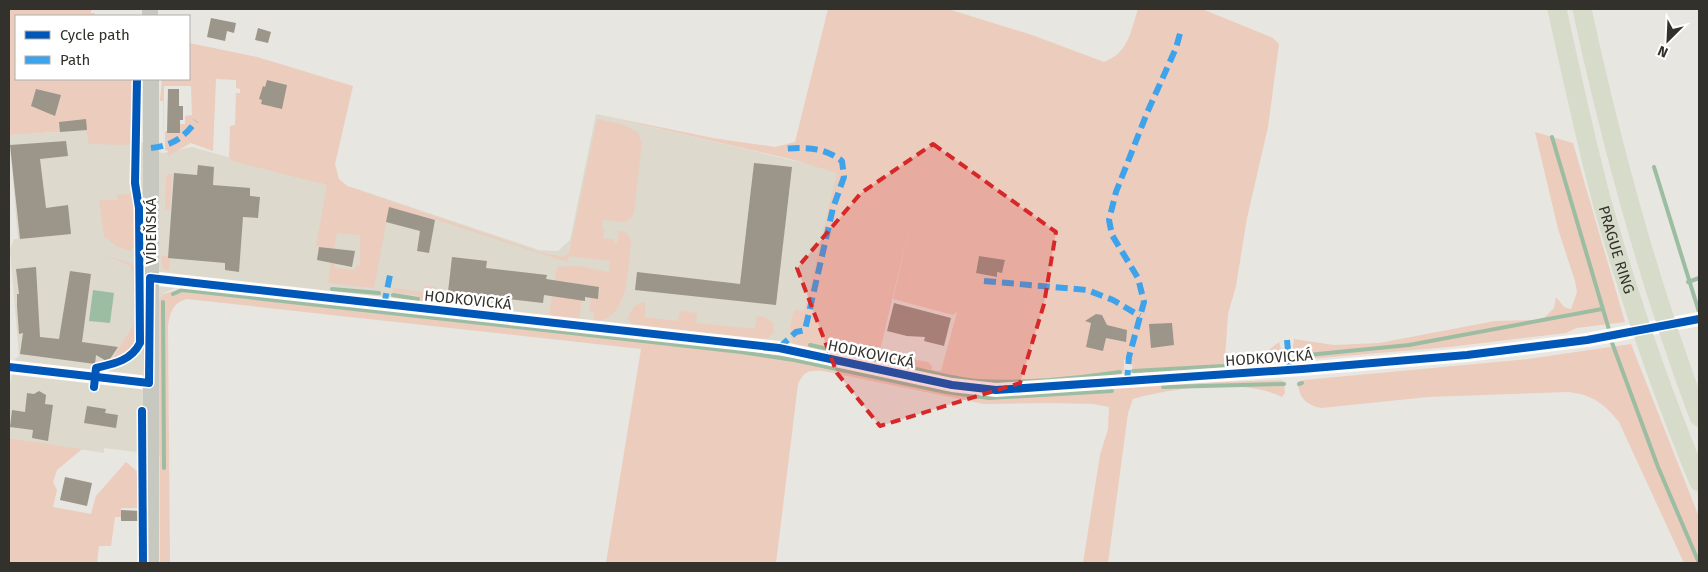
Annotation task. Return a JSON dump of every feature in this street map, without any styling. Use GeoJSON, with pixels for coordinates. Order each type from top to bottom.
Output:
{"type":"FeatureCollection","features":[{"type":"Feature","properties":{"kind":"highway","name":"PRAGUE RING"},"geometry":{"type":"LineString","coordinates":[[1557,9],[1611,232],[1657,373],[1699,482]]}},
{"type":"Feature","properties":{"kind":"highway","name":"PRAGUE RING"},"geometry":{"type":"LineString","coordinates":[[1582,9],[1631,213],[1662,312],[1699,416]]}},
{"type":"Feature","properties":{"kind":"main road","name":"VÍDEŇSKÁ"},"geometry":{"type":"LineString","coordinates":[[151,80],[149,383],[151,563]]}},
{"type":"Feature","properties":{"kind":"street","name":"HODKOVICKÁ"},"geometry":{"type":"LineString","coordinates":[[150,278],[779,348],[967,388],[996,390],[1376,364],[1526,349],[1587,340],[1699,319]]}},
{"type":"Feature","properties":{"kind":"street"},"geometry":{"type":"LineString","coordinates":[[9,368],[149,383]]}},
{"type":"Feature","properties":{"kind":"highlighted area"},"geometry":{"type":"Polygon","coordinates":[[[933,144],[1056,232],[1044,304],[1020,383],[880,426],[837,373],[797,268],[861,193],[933,144]]]}},
{"type":"Feature","properties":{"kind":"shaded area"},"geometry":{"type":"Polygon","coordinates":[[[9,9],[91,9],[91,13],[95,13],[95,15],[15,15],[15,80],[132,80],[134,145],[89,144],[86,130],[9,135],[9,9]]]}},
{"type":"Feature","properties":{"kind":"shaded area"},"geometry":{"type":"Polygon","coordinates":[[[828,9],[948,9],[1032,35],[1104,62],[1119,53],[1124,47],[1138,9],[1202,9],[1273,38],[1279,44],[1268,127],[1247,218],[1236,286],[1228,314],[1225,359],[1258,356],[1279,342],[1284,360],[1249,367],[1133,376],[1132,361],[1124,360],[1124,370],[1120,376],[1006,384],[971,383],[906,370],[908,363],[904,362],[905,358],[928,362],[932,366],[932,370],[941,371],[957,312],[953,315],[893,299],[914,208],[877,363],[801,347],[792,342],[790,326],[794,310],[804,311],[837,173],[794,160],[596,114],[713,138],[775,147],[795,142],[828,9]],[[979,256],[976,272],[996,277],[997,272],[1002,273],[1005,260],[979,256]]]}},
{"type":"Feature","properties":{"kind":"shaded area"},"geometry":{"type":"Polygon","coordinates":[[[190,43],[257,57],[353,86],[335,164],[339,179],[347,186],[539,252],[563,257],[569,253],[597,119],[625,125],[638,133],[642,141],[634,213],[629,220],[625,221],[603,219],[602,228],[604,229],[603,238],[615,240],[614,243],[617,243],[619,231],[622,231],[627,234],[631,242],[627,278],[620,303],[606,319],[594,321],[594,312],[589,311],[591,298],[598,298],[601,288],[563,281],[560,297],[582,299],[579,319],[549,316],[557,267],[578,266],[609,272],[610,261],[569,256],[567,262],[437,220],[389,208],[374,288],[328,283],[331,262],[335,262],[334,268],[355,270],[356,266],[360,266],[360,235],[337,233],[334,249],[316,246],[327,185],[232,161],[229,157],[230,126],[235,125],[236,93],[240,93],[240,89],[236,88],[236,80],[216,79],[213,151],[191,143],[168,156],[168,151],[165,150],[165,131],[180,132],[180,124],[185,124],[185,116],[192,115],[191,86],[164,86],[163,149],[163,101],[160,101],[162,80],[190,80],[190,43]]]}},
{"type":"Feature","properties":{"kind":"shaded area"},"geometry":{"type":"Polygon","coordinates":[[[596,114],[842,172],[801,347],[637,338],[175,288],[164,293],[160,302],[160,455],[104,448],[104,453],[9,438],[9,390],[15,359],[19,356],[10,249],[14,239],[18,239],[9,135],[87,130],[89,142],[151,143],[151,152],[164,153],[192,147],[337,188],[351,187],[539,250],[558,251],[570,240],[596,114]]]}},
{"type":"Feature","properties":{"kind":"shaded area"},"geometry":{"type":"Polygon","coordinates":[[[1535,132],[1573,143],[1625,322],[1577,328],[1566,333],[1449,347],[1297,360],[1293,347],[1294,339],[1334,345],[1379,343],[1495,321],[1537,320],[1545,317],[1554,308],[1556,297],[1564,307],[1571,309],[1577,292],[1575,281],[1558,229],[1535,132]]]}},
{"type":"Feature","properties":{"kind":"shaded area"},"geometry":{"type":"Polygon","coordinates":[[[168,174],[172,174],[170,210],[165,209],[166,177],[168,174]]]}},
{"type":"Feature","properties":{"kind":"shaded area"},"geometry":{"type":"Polygon","coordinates":[[[135,194],[135,246],[130,251],[118,247],[104,236],[99,200],[117,200],[117,195],[135,194]]]}},
{"type":"Feature","properties":{"kind":"shaded area"},"geometry":{"type":"Polygon","coordinates":[[[101,254],[130,263],[137,269],[136,342],[125,356],[111,361],[134,324],[133,272],[130,265],[101,254]]]}},
{"type":"Feature","properties":{"kind":"shaded area"},"geometry":{"type":"Polygon","coordinates":[[[161,256],[168,256],[170,258],[169,271],[163,269],[161,256]]]}},
{"type":"Feature","properties":{"kind":"shaded area"},"geometry":{"type":"Polygon","coordinates":[[[425,286],[436,287],[435,295],[428,303],[418,302],[418,295],[393,293],[393,288],[424,292],[425,286]]]}},
{"type":"Feature","properties":{"kind":"shaded area"},"geometry":{"type":"Polygon","coordinates":[[[182,288],[786,356],[956,392],[1281,380],[1284,382],[1285,393],[1282,397],[1267,391],[1229,386],[1168,391],[1133,399],[1128,413],[1108,563],[1083,563],[1100,455],[1108,429],[1109,407],[1094,404],[984,404],[823,371],[811,371],[802,376],[798,384],[776,563],[606,563],[641,349],[187,299],[175,306],[168,327],[170,563],[160,563],[159,301],[164,294],[182,288]]]}},
{"type":"Feature","properties":{"kind":"shaded area"},"geometry":{"type":"Polygon","coordinates":[[[93,290],[114,293],[110,323],[89,321],[93,290]]]}},
{"type":"Feature","properties":{"kind":"shaded area"},"geometry":{"type":"Polygon","coordinates":[[[645,302],[645,317],[678,321],[680,311],[697,313],[696,323],[755,329],[757,316],[765,317],[773,323],[774,332],[767,340],[632,324],[628,319],[630,313],[636,305],[645,302]]]}},
{"type":"Feature","properties":{"kind":"shaded area"},"geometry":{"type":"Polygon","coordinates":[[[1631,344],[1699,517],[1699,563],[1684,563],[1619,422],[1603,405],[1591,398],[1568,392],[1428,397],[1321,408],[1311,405],[1304,400],[1298,387],[1298,382],[1304,380],[1528,359],[1631,344]]]}},
{"type":"Feature","properties":{"kind":"shaded area"},"geometry":{"type":"Polygon","coordinates":[[[9,438],[82,449],[57,470],[53,482],[57,490],[53,507],[91,514],[96,496],[126,462],[139,473],[139,508],[121,508],[121,517],[115,517],[111,546],[99,546],[97,563],[9,563],[9,438]]]}},
{"type":"Feature","properties":{"kind":"building"},"geometry":{"type":"Polygon","coordinates":[[[211,18],[236,23],[234,33],[227,31],[225,41],[207,37],[211,18]]]}},
{"type":"Feature","properties":{"kind":"building"},"geometry":{"type":"Polygon","coordinates":[[[258,28],[271,32],[268,43],[255,40],[258,28]]]}},
{"type":"Feature","properties":{"kind":"building"},"geometry":{"type":"Polygon","coordinates":[[[267,80],[287,85],[282,109],[261,104],[262,100],[259,99],[267,80]]]}},
{"type":"Feature","properties":{"kind":"building"},"geometry":{"type":"Polygon","coordinates":[[[36,89],[61,95],[55,116],[31,106],[36,89]]]}},
{"type":"Feature","properties":{"kind":"building"},"geometry":{"type":"Polygon","coordinates":[[[168,89],[179,89],[179,106],[183,106],[183,120],[180,120],[180,133],[167,133],[168,89]]]}},
{"type":"Feature","properties":{"kind":"building"},"geometry":{"type":"Polygon","coordinates":[[[86,119],[87,130],[60,132],[59,122],[86,119]]]}},
{"type":"Feature","properties":{"kind":"building"},"geometry":{"type":"Polygon","coordinates":[[[66,141],[68,156],[40,159],[46,208],[68,205],[71,234],[20,239],[10,145],[66,141]]]}},
{"type":"Feature","properties":{"kind":"building"},"geometry":{"type":"Polygon","coordinates":[[[754,163],[792,167],[776,305],[635,290],[637,272],[740,284],[754,163]]]}},
{"type":"Feature","properties":{"kind":"building"},"geometry":{"type":"Polygon","coordinates":[[[198,165],[214,167],[213,185],[250,188],[250,196],[260,197],[258,218],[243,217],[239,272],[225,270],[225,263],[168,258],[174,173],[197,175],[198,165]]]}},
{"type":"Feature","properties":{"kind":"building"},"geometry":{"type":"Polygon","coordinates":[[[389,207],[435,220],[429,253],[417,251],[420,231],[386,222],[389,207]]]}},
{"type":"Feature","properties":{"kind":"building"},"geometry":{"type":"Polygon","coordinates":[[[319,247],[355,251],[352,267],[317,260],[319,247]]]}},
{"type":"Feature","properties":{"kind":"building"},"geometry":{"type":"Polygon","coordinates":[[[979,256],[1005,260],[1002,273],[997,272],[997,277],[976,273],[979,256]]]}},
{"type":"Feature","properties":{"kind":"building"},"geometry":{"type":"Polygon","coordinates":[[[452,257],[487,261],[486,268],[547,275],[546,279],[599,287],[598,299],[585,297],[585,301],[544,295],[543,303],[448,292],[452,257]]]}},
{"type":"Feature","properties":{"kind":"building"},"geometry":{"type":"Polygon","coordinates":[[[36,267],[40,337],[59,339],[70,271],[91,274],[82,342],[118,347],[108,362],[96,355],[95,364],[20,354],[23,333],[19,334],[17,294],[19,294],[16,269],[36,267]]]}},
{"type":"Feature","properties":{"kind":"building"},"geometry":{"type":"Polygon","coordinates":[[[894,303],[951,318],[944,346],[924,341],[925,337],[907,336],[887,331],[894,303]]]}},
{"type":"Feature","properties":{"kind":"building"},"geometry":{"type":"Polygon","coordinates":[[[1096,314],[1102,315],[1107,325],[1127,330],[1126,342],[1106,338],[1103,351],[1086,347],[1091,323],[1085,321],[1096,314]]]}},
{"type":"Feature","properties":{"kind":"building"},"geometry":{"type":"Polygon","coordinates":[[[1172,323],[1174,345],[1151,348],[1149,324],[1172,323]]]}},
{"type":"Feature","properties":{"kind":"building"},"geometry":{"type":"Polygon","coordinates":[[[39,391],[46,395],[45,404],[53,405],[48,441],[32,438],[33,430],[10,427],[12,410],[25,412],[27,393],[34,394],[39,391]]]}},
{"type":"Feature","properties":{"kind":"building"},"geometry":{"type":"Polygon","coordinates":[[[87,406],[106,409],[105,413],[118,415],[116,428],[84,423],[87,406]]]}},
{"type":"Feature","properties":{"kind":"building"},"geometry":{"type":"Polygon","coordinates":[[[65,477],[92,483],[87,506],[60,500],[65,477]]]}},
{"type":"Feature","properties":{"kind":"building"},"geometry":{"type":"Polygon","coordinates":[[[121,510],[139,511],[139,521],[121,521],[121,510]]]}},
{"type":"Feature","properties":{"kind":"waterway"},"geometry":{"type":"LineString","coordinates":[[1552,137],[1610,333]]}},
{"type":"Feature","properties":{"kind":"waterway"},"geometry":{"type":"LineString","coordinates":[[1654,167],[1699,312]]}},
{"type":"Feature","properties":{"kind":"waterway"},"geometry":{"type":"LineString","coordinates":[[1688,282],[1699,278]]}},
{"type":"Feature","properties":{"kind":"waterway"},"geometry":{"type":"LineString","coordinates":[[332,289],[379,293]]}},
{"type":"Feature","properties":{"kind":"waterway"},"geometry":{"type":"LineString","coordinates":[[173,294],[182,290],[741,352],[794,360],[946,392],[989,398],[1112,391]]}},
{"type":"Feature","properties":{"kind":"waterway"},"geometry":{"type":"LineString","coordinates":[[393,295],[418,299]]}},
{"type":"Feature","properties":{"kind":"waterway"},"geometry":{"type":"LineString","coordinates":[[163,302],[164,468]]}},
{"type":"Feature","properties":{"kind":"waterway"},"geometry":{"type":"LineString","coordinates":[[1298,356],[1409,345],[1602,309]]}},
{"type":"Feature","properties":{"kind":"waterway"},"geometry":{"type":"LineString","coordinates":[[1611,340],[1658,467],[1699,563]]}},
{"type":"Feature","properties":{"kind":"waterway"},"geometry":{"type":"LineString","coordinates":[[810,345],[878,360]]}},
{"type":"Feature","properties":{"kind":"waterway"},"geometry":{"type":"LineString","coordinates":[[1133,371],[1223,366],[1283,359]]}},
{"type":"Feature","properties":{"kind":"waterway"},"geometry":{"type":"LineString","coordinates":[[907,367],[960,379],[994,382],[1049,380],[1120,372]]}},
{"type":"Feature","properties":{"kind":"waterway"},"geometry":{"type":"LineString","coordinates":[[1163,387],[1284,384]]}},
{"type":"Feature","properties":{"kind":"marked path"},"geometry":{"type":"LineString","coordinates":[[1127,382],[1129,357],[1144,302],[1138,278],[1112,235],[1109,220],[1116,192],[1147,113],[1176,48],[1181,30]]}},
{"type":"Feature","properties":{"kind":"marked path"},"geometry":{"type":"LineString","coordinates":[[151,148],[171,143],[187,132],[196,121]]}},
{"type":"Feature","properties":{"kind":"marked path"},"geometry":{"type":"LineString","coordinates":[[779,348],[796,332],[805,330],[833,208],[844,177],[842,161],[835,156],[807,148],[783,149]]}},
{"type":"Feature","properties":{"kind":"marked path"},"geometry":{"type":"LineString","coordinates":[[384,305],[390,275]]}},
{"type":"Feature","properties":{"kind":"marked path"},"geometry":{"type":"LineString","coordinates":[[984,281],[1087,290],[1113,300],[1140,316]]}},
{"type":"Feature","properties":{"kind":"marked path"},"geometry":{"type":"LineString","coordinates":[[1287,340],[1290,370]]}},
{"type":"Feature","properties":{"kind":"cycle path"},"geometry":{"type":"LineString","coordinates":[[94,387],[96,368],[127,358],[140,343],[139,208],[135,183],[137,80]]}},
{"type":"Feature","properties":{"kind":"cycle path"},"geometry":{"type":"LineString","coordinates":[[9,367],[149,383],[150,278],[779,348],[952,385],[996,390],[1302,369],[1467,355],[1587,340],[1699,319]]}},
{"type":"Feature","properties":{"kind":"cycle path"},"geometry":{"type":"LineString","coordinates":[[142,411],[143,563]]}}]}
